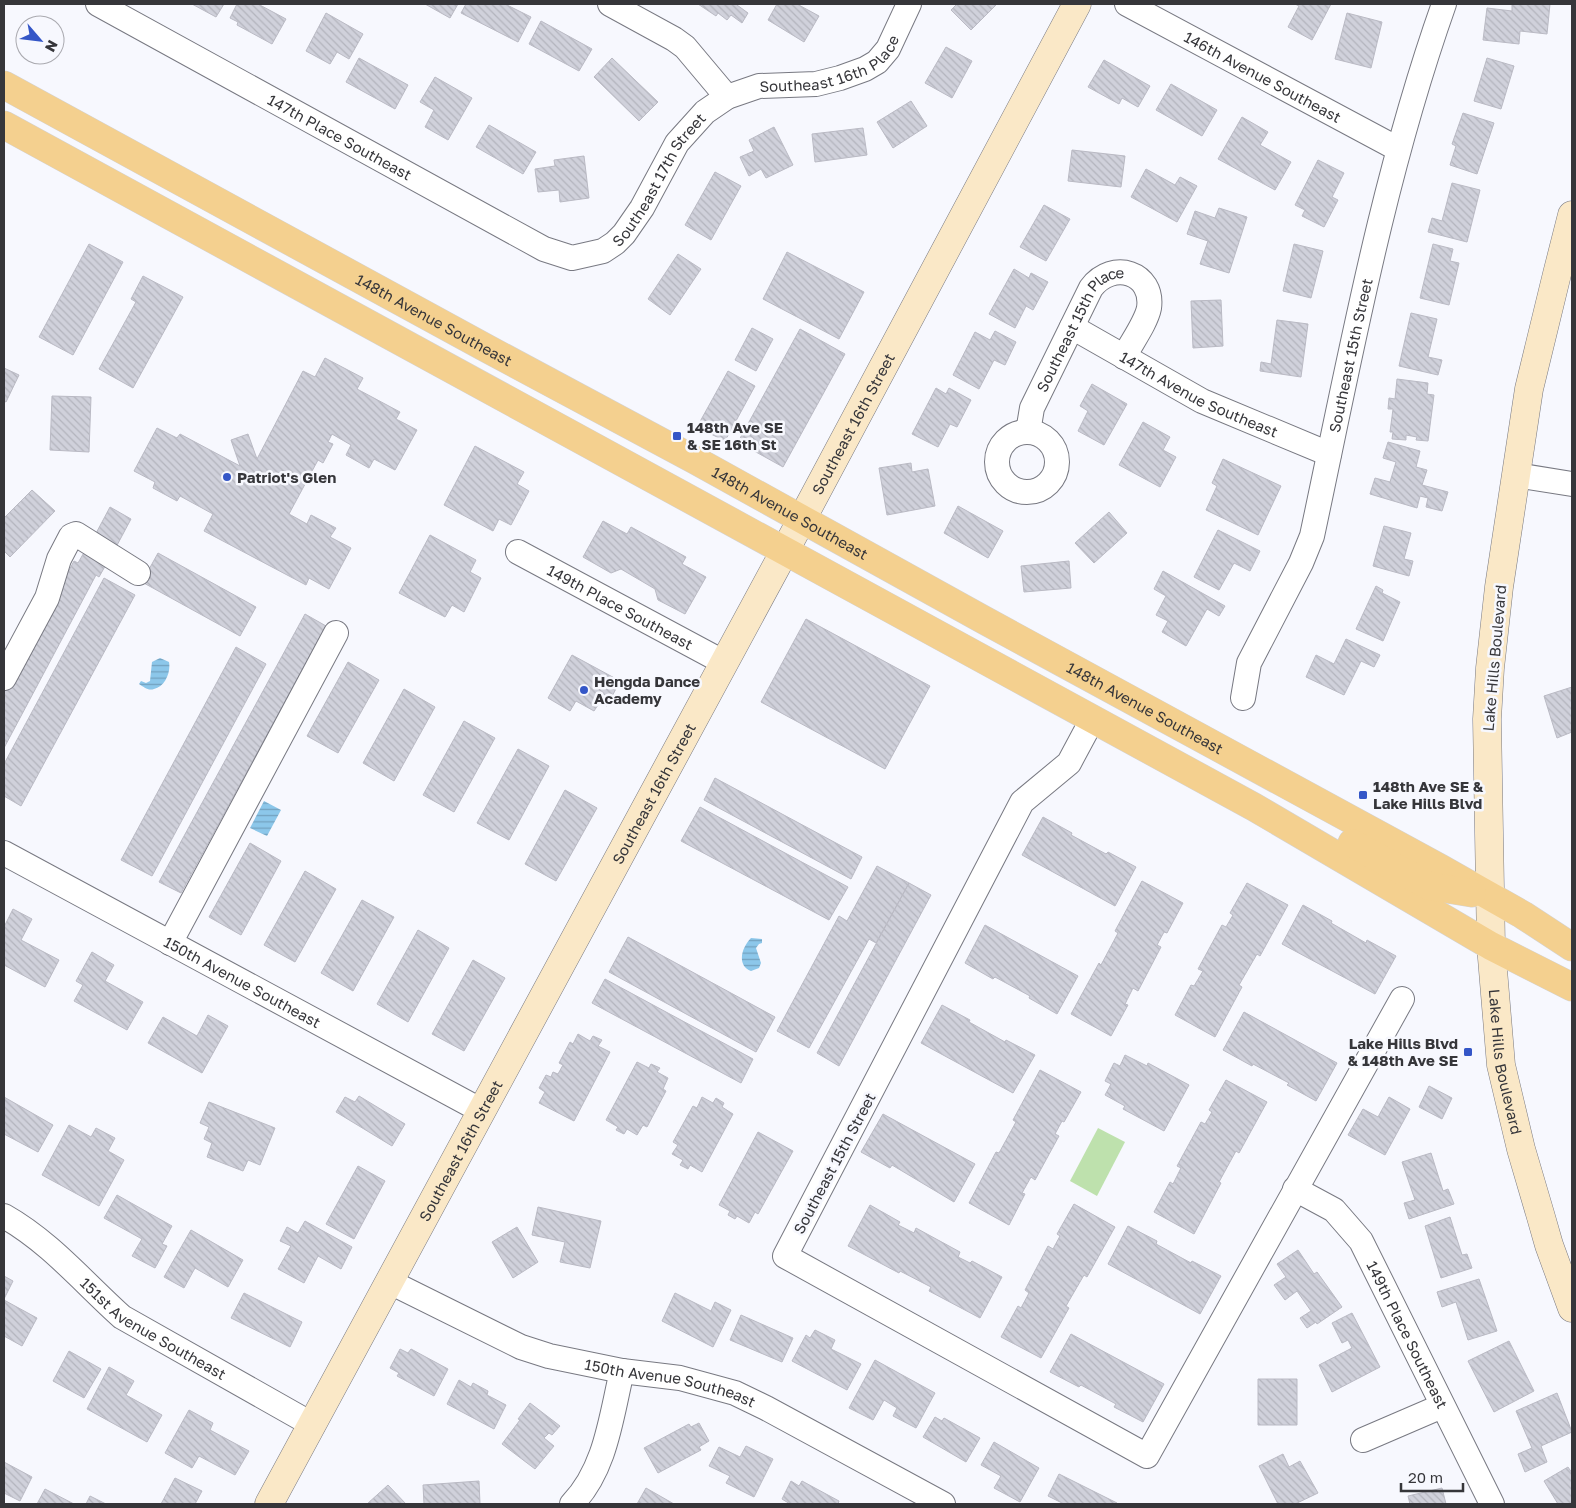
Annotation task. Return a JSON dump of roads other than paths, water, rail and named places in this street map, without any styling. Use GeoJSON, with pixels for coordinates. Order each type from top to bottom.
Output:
{"type":"FeatureCollection","features":[{"type":"Feature","properties":{"kind":"main road","name":"148th Avenue Southeast"},"geometry":{"type":"LineString","coordinates":[[4,85],[802,519],[1491,897],[1523,915],[1571,947]]}},
{"type":"Feature","properties":{"kind":"main road"},"geometry":{"type":"LineString","coordinates":[[4,125],[1254,807],[1491,946],[1572,987]]}},
{"type":"Feature","properties":{"kind":"main road"},"geometry":{"type":"LineString","coordinates":[[1254,807],[1295,812],[1429,886],[1491,897]]}},
{"type":"Feature","properties":{"kind":"main road"},"geometry":{"type":"LineString","coordinates":[[1491,946],[1511,940],[1555,949],[1571,947]]}},
{"type":"Feature","properties":{"kind":"street","name":"147th Place Southeast"},"geometry":{"type":"LineString","coordinates":[[98,4],[544,249],[572,258],[586,255]]}},
{"type":"Feature","properties":{"kind":"street"},"geometry":{"type":"LineString","coordinates":[[610,4],[685,47],[728,97]]}},
{"type":"Feature","properties":{"kind":"street","name":"Southeast 16th Place"},"geometry":{"type":"LineString","coordinates":[[728,97],[759,86],[816,84],[865,69],[877,62],[888,49],[909,4]]}},
{"type":"Feature","properties":{"kind":"street","name":"Southeast 16th Street"},"geometry":{"type":"LineString","coordinates":[[269,1504],[802,519],[1077,4]]}},
{"type":"Feature","properties":{"kind":"street","name":"146th Avenue Southeast"},"geometry":{"type":"LineString","coordinates":[[1127,4],[1398,149]]}},
{"type":"Feature","properties":{"kind":"street","name":"Southeast 15th Street"},"geometry":{"type":"LineString","coordinates":[[1243,698],[1249,663],[1301,563],[1312,536],[1398,149],[1444,4]]}},
{"type":"Feature","properties":{"kind":"street","name":"Southeast 17th Street"},"geometry":{"type":"LineString","coordinates":[[586,255],[603,251],[624,234],[642,208],[677,143],[705,112],[728,97]]}},
{"type":"Feature","properties":{"kind":"street","name":"Lake Hills Boulevard"},"geometry":{"type":"LineString","coordinates":[[1572,215],[1556,274],[1530,389],[1500,587],[1490,668],[1487,719],[1491,946],[1501,1065],[1521,1149],[1544,1226],[1572,1308]]}},
{"type":"Feature","properties":{"kind":"street","name":"Southeast 15th Place"},"geometry":{"type":"LineString","coordinates":[[1028,432],[1032,408],[1091,288],[1098,279],[1106,274],[1115,272],[1125,272],[1134,276],[1147,290],[1149,299],[1148,309],[1124,357]]}},
{"type":"Feature","properties":{"kind":"street","name":"147th Avenue Southeast"},"geometry":{"type":"LineString","coordinates":[[1072,328],[1202,401],[1329,454]]}},
{"type":"Feature","properties":{"kind":"street"},"geometry":{"type":"LineString","coordinates":[[1516,475],[1572,484]]}},
{"type":"Feature","properties":{"kind":"street"},"geometry":{"type":"LineString","coordinates":[[4,678],[47,598],[59,559],[71,536],[76,534],[138,573]]}},
{"type":"Feature","properties":{"kind":"street","name":"149th Place Southeast"},"geometry":{"type":"LineString","coordinates":[[518,552],[723,662]]}},
{"type":"Feature","properties":{"kind":"street"},"geometry":{"type":"LineString","coordinates":[[170,943],[336,633]]}},
{"type":"Feature","properties":{"kind":"street","name":"Southeast 15th Street"},"geometry":{"type":"LineString","coordinates":[[1092,720],[1069,763],[1022,802],[786,1256],[1147,1456],[1295,1189]]}},
{"type":"Feature","properties":{"kind":"street","name":"150th Avenue Southeast"},"geometry":{"type":"LineString","coordinates":[[4,853],[482,1111]]}},
{"type":"Feature","properties":{"kind":"street"},"geometry":{"type":"LineString","coordinates":[[1295,1189],[1402,999]]}},
{"type":"Feature","properties":{"kind":"street","name":"149th Place Southeast"},"geometry":{"type":"LineString","coordinates":[[1295,1189],[1334,1210],[1361,1241],[1492,1504]]}},
{"type":"Feature","properties":{"kind":"street","name":"151st Avenue Southeast"},"geometry":{"type":"LineString","coordinates":[[4,1216],[44,1243],[77,1272],[122,1317],[313,1425]]}},
{"type":"Feature","properties":{"kind":"street","name":"150th Avenue Southeast"},"geometry":{"type":"LineString","coordinates":[[390,1282],[521,1347],[549,1356],[622,1371],[680,1378],[735,1393],[943,1504]]}},
{"type":"Feature","properties":{"kind":"street"},"geometry":{"type":"LineString","coordinates":[[572,1504],[581,1495],[592,1477],[604,1450],[622,1371]]}},
{"type":"Feature","properties":{"kind":"street"},"geometry":{"type":"LineString","coordinates":[[1363,1440],[1442,1406]]}},
{"type":"Feature","properties":{"kind":"water"},"geometry":{"type":"Polygon","coordinates":[[[160,658],[169,662],[168,674],[164,682],[158,688],[152,689],[139,684],[141,681],[146,683],[150,681],[152,662],[160,658]]]}},
{"type":"Feature","properties":{"kind":"water"},"geometry":{"type":"Polygon","coordinates":[[[264,801],[281,810],[267,836],[250,828],[264,801]]]}},
{"type":"Feature","properties":{"kind":"water"},"geometry":{"type":"Polygon","coordinates":[[[751,938],[762,939],[762,943],[756,948],[761,963],[759,968],[751,971],[743,965],[742,956],[745,946],[751,938]]]}},
{"type":"Feature","properties":{"kind":"place","name":"148th Ave SE & SE 16th St"},"geometry":{"type":"Point","coordinates":[677,436]}},
{"type":"Feature","properties":{"kind":"place","name":"Patriot's Glen"},"geometry":{"type":"Point","coordinates":[227,477]}},
{"type":"Feature","properties":{"kind":"place","name":"Hengda Dance Academy"},"geometry":{"type":"Point","coordinates":[584,690]}},
{"type":"Feature","properties":{"kind":"place","name":"148th Ave SE & Lake Hills Blvd"},"geometry":{"type":"Point","coordinates":[1363,795]}},
{"type":"Feature","properties":{"kind":"place","name":"Lake Hills Blvd & 148th Ave SE"},"geometry":{"type":"Point","coordinates":[1468,1052]}}]}
